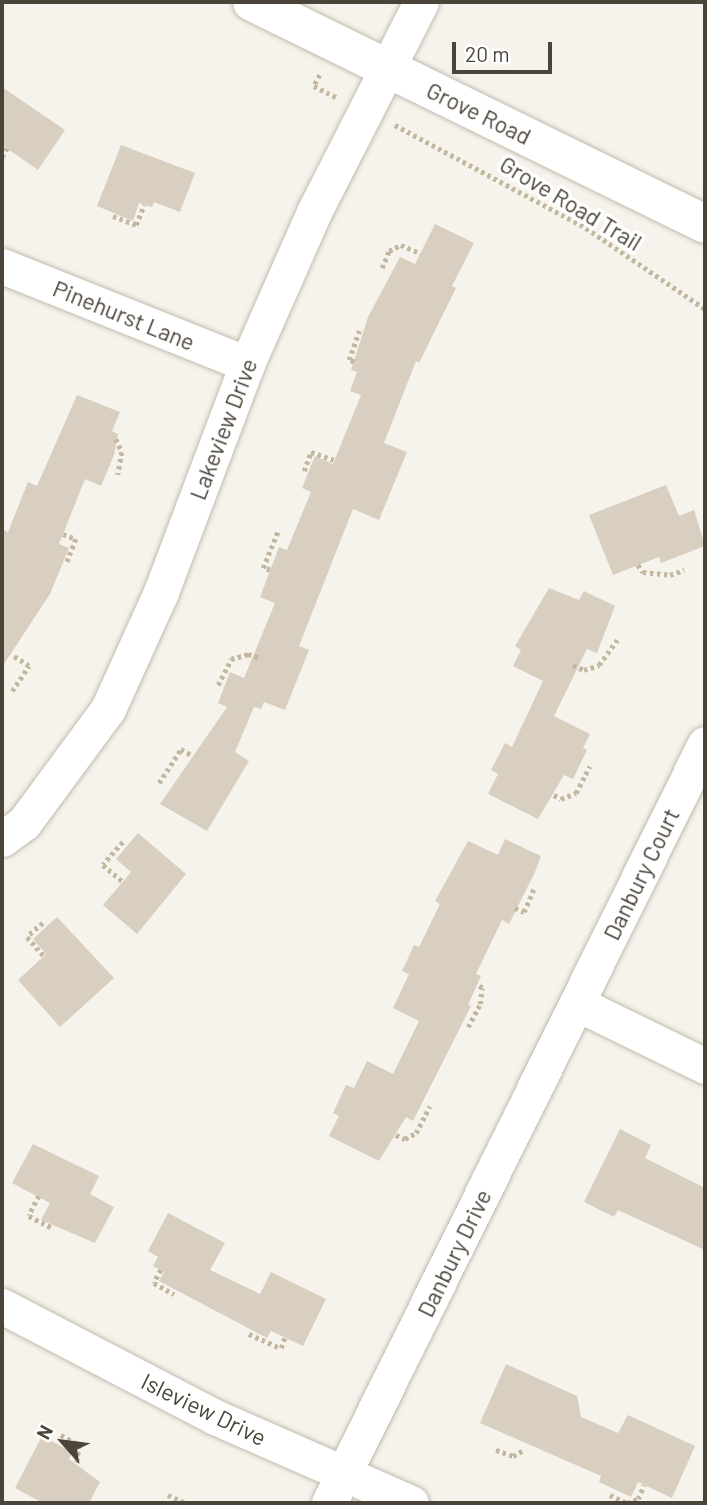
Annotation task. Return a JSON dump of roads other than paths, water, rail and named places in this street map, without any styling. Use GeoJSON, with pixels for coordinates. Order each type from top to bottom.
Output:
{"type":"FeatureCollection","features":[{"type":"Feature","properties":{"kind":"street","name":"Grove Road"},"geometry":{"type":"LineString","coordinates":[[252,2],[705,224]]}},
{"type":"Feature","properties":{"kind":"street","name":"Lakeview Drive"},"geometry":{"type":"LineString","coordinates":[[2,839],[24,823],[108,709],[161,592],[247,363],[314,212],[421,2]]}},
{"type":"Feature","properties":{"kind":"street","name":"Pinehurst Lane"},"geometry":{"type":"LineString","coordinates":[[2,266],[247,363]]}},
{"type":"Feature","properties":{"kind":"street","name":"Danbury Court"},"geometry":{"type":"LineString","coordinates":[[578,1003],[705,744]]}},
{"type":"Feature","properties":{"kind":"street"},"geometry":{"type":"LineString","coordinates":[[578,1003],[705,1066]]}},
{"type":"Feature","properties":{"kind":"street","name":"Danbury Drive"},"geometry":{"type":"LineString","coordinates":[[336,1489],[578,1003]]}},
{"type":"Feature","properties":{"kind":"street","name":"Isleview Drive"},"geometry":{"type":"LineString","coordinates":[[2,1306],[215,1417],[336,1489],[411,1503]]}}]}
